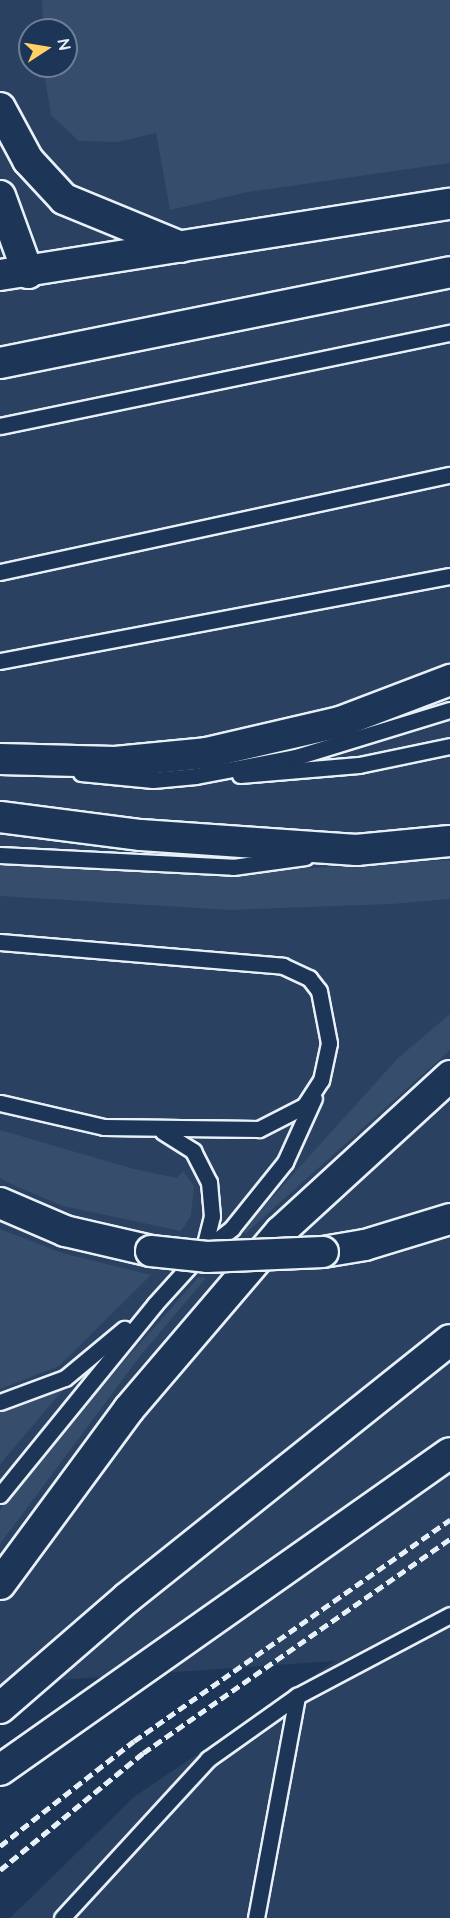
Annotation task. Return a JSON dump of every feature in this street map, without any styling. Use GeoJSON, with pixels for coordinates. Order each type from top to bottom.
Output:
{"type":"FeatureCollection","features":[{"type":"Feature","properties":{"kind":"street"},"geometry":{"type":"LineString","coordinates":[[0,108],[28,160],[64,200],[181,247]]}},
{"type":"Feature","properties":{"kind":"street"},"geometry":{"type":"LineString","coordinates":[[0,196],[14,274],[450,204]]}},
{"type":"Feature","properties":{"kind":"street"},"geometry":{"type":"LineString","coordinates":[[0,363],[450,272]]}},
{"type":"Feature","properties":{"kind":"street"},"geometry":{"type":"LineString","coordinates":[[0,760],[115,762],[218,751],[340,722],[450,680]]}},
{"type":"Feature","properties":{"kind":"street"},"geometry":{"type":"LineString","coordinates":[[0,817],[141,835],[356,850],[450,841]]}},
{"type":"Feature","properties":{"kind":"street"},"geometry":{"type":"LineString","coordinates":[[0,1584],[129,1409],[280,1232],[450,1076]]}},
{"type":"Feature","properties":{"kind":"street"},"geometry":{"type":"LineString","coordinates":[[0,1203],[65,1231],[151,1251],[207,1257],[323,1252],[365,1245],[450,1219]]}},
{"type":"Feature","properties":{"kind":"street"},"geometry":{"type":"LineString","coordinates":[[0,1708],[127,1598],[450,1340]]}},
{"type":"Feature","properties":{"kind":"street"},"geometry":{"type":"LineString","coordinates":[[0,1770],[450,1453]]}},
{"type":"Feature","properties":{"kind":"lane"},"geometry":{"type":"LineString","coordinates":[[0,426],[450,333]]}},
{"type":"Feature","properties":{"kind":"lane"},"geometry":{"type":"LineString","coordinates":[[0,572],[450,475]]}},
{"type":"Feature","properties":{"kind":"lane"},"geometry":{"type":"LineString","coordinates":[[0,661],[450,576]]}},
{"type":"Feature","properties":{"kind":"lane"},"geometry":{"type":"LineString","coordinates":[[196,776],[296,757],[450,710]]}},
{"type":"Feature","properties":{"kind":"lane"},"geometry":{"type":"LineString","coordinates":[[0,760],[111,778],[196,776],[326,769],[450,746]]}},
{"type":"Feature","properties":{"kind":"lane"},"geometry":{"type":"LineString","coordinates":[[0,855],[233,867],[356,850]]}},
{"type":"Feature","properties":{"kind":"lane"},"geometry":{"type":"LineString","coordinates":[[0,942],[297,970],[309,978],[326,1005],[329,1043],[321,1080],[285,1162],[232,1228],[203,1251],[154,1304],[0,1495]]}},
{"type":"Feature","properties":{"kind":"lane"},"geometry":{"type":"LineString","coordinates":[[0,1102],[76,1123],[241,1132],[277,1123],[304,1106],[321,1080]]}},
{"type":"Feature","properties":{"kind":"lane"},"geometry":{"type":"LineString","coordinates":[[158,1129],[193,1151],[209,1182],[212,1216],[203,1251]]}},
{"type":"Feature","properties":{"kind":"lane"},"geometry":{"type":"LineString","coordinates":[[0,1402],[65,1378],[154,1304]]}},
{"type":"Feature","properties":{"kind":"lane"},"geometry":{"type":"LineString","coordinates":[[62,1918],[208,1759],[297,1696],[450,1615]]}},
{"type":"Feature","properties":{"kind":"lane"},"geometry":{"type":"LineString","coordinates":[[256,1918],[297,1696]]}},
{"type":"Feature","properties":{"kind":"shaded area"},"geometry":{"type":"Polygon","coordinates":[[[0,0],[450,0],[450,1918],[10,1918],[134,1797],[335,1661],[0,1684],[0,0]]]}},
{"type":"Feature","properties":{"kind":"shaded area"},"geometry":{"type":"Polygon","coordinates":[[[42,0],[450,0],[450,163],[248,192],[170,210],[156,133],[118,142],[79,141],[51,115],[45,78],[78,78],[78,18],[43,18],[42,0]]]}},
{"type":"Feature","properties":{"kind":"shaded area"},"geometry":{"type":"Polygon","coordinates":[[[450,860],[450,899],[392,904],[230,910],[0,896],[0,865],[194,875],[450,860]]]}},
{"type":"Feature","properties":{"kind":"shaded area"},"geometry":{"type":"Polygon","coordinates":[[[450,1014],[450,1050],[246,1233],[240,1233],[398,1058],[450,1014]]]}},
{"type":"Feature","properties":{"kind":"shaded area"},"geometry":{"type":"Polygon","coordinates":[[[0,1130],[134,1169],[177,1178],[183,1171],[194,1186],[191,1216],[181,1231],[63,1206],[13,1185],[0,1178],[0,1130]]]}},
{"type":"Feature","properties":{"kind":"shaded area"},"geometry":{"type":"Polygon","coordinates":[[[0,1229],[62,1253],[151,1275],[59,1366],[0,1389],[0,1229]]]}},
{"type":"Feature","properties":{"kind":"shaded area"},"geometry":{"type":"Polygon","coordinates":[[[199,1277],[206,1278],[141,1355],[0,1544],[0,1510],[43,1452],[199,1277]]]}},
{"type":"Feature","properties":{"kind":"shaded area"},"geometry":{"type":"Polygon","coordinates":[[[64,1389],[6,1457],[0,1465],[0,1410],[64,1389]]]}},
{"type":"Feature","properties":{"kind":"railway"},"geometry":{"type":"LineString","coordinates":[[0,1846],[134,1741],[450,1520]]}},
{"type":"Feature","properties":{"kind":"railway"},"geometry":{"type":"LineString","coordinates":[[0,1870],[143,1753],[450,1539]]}}]}
